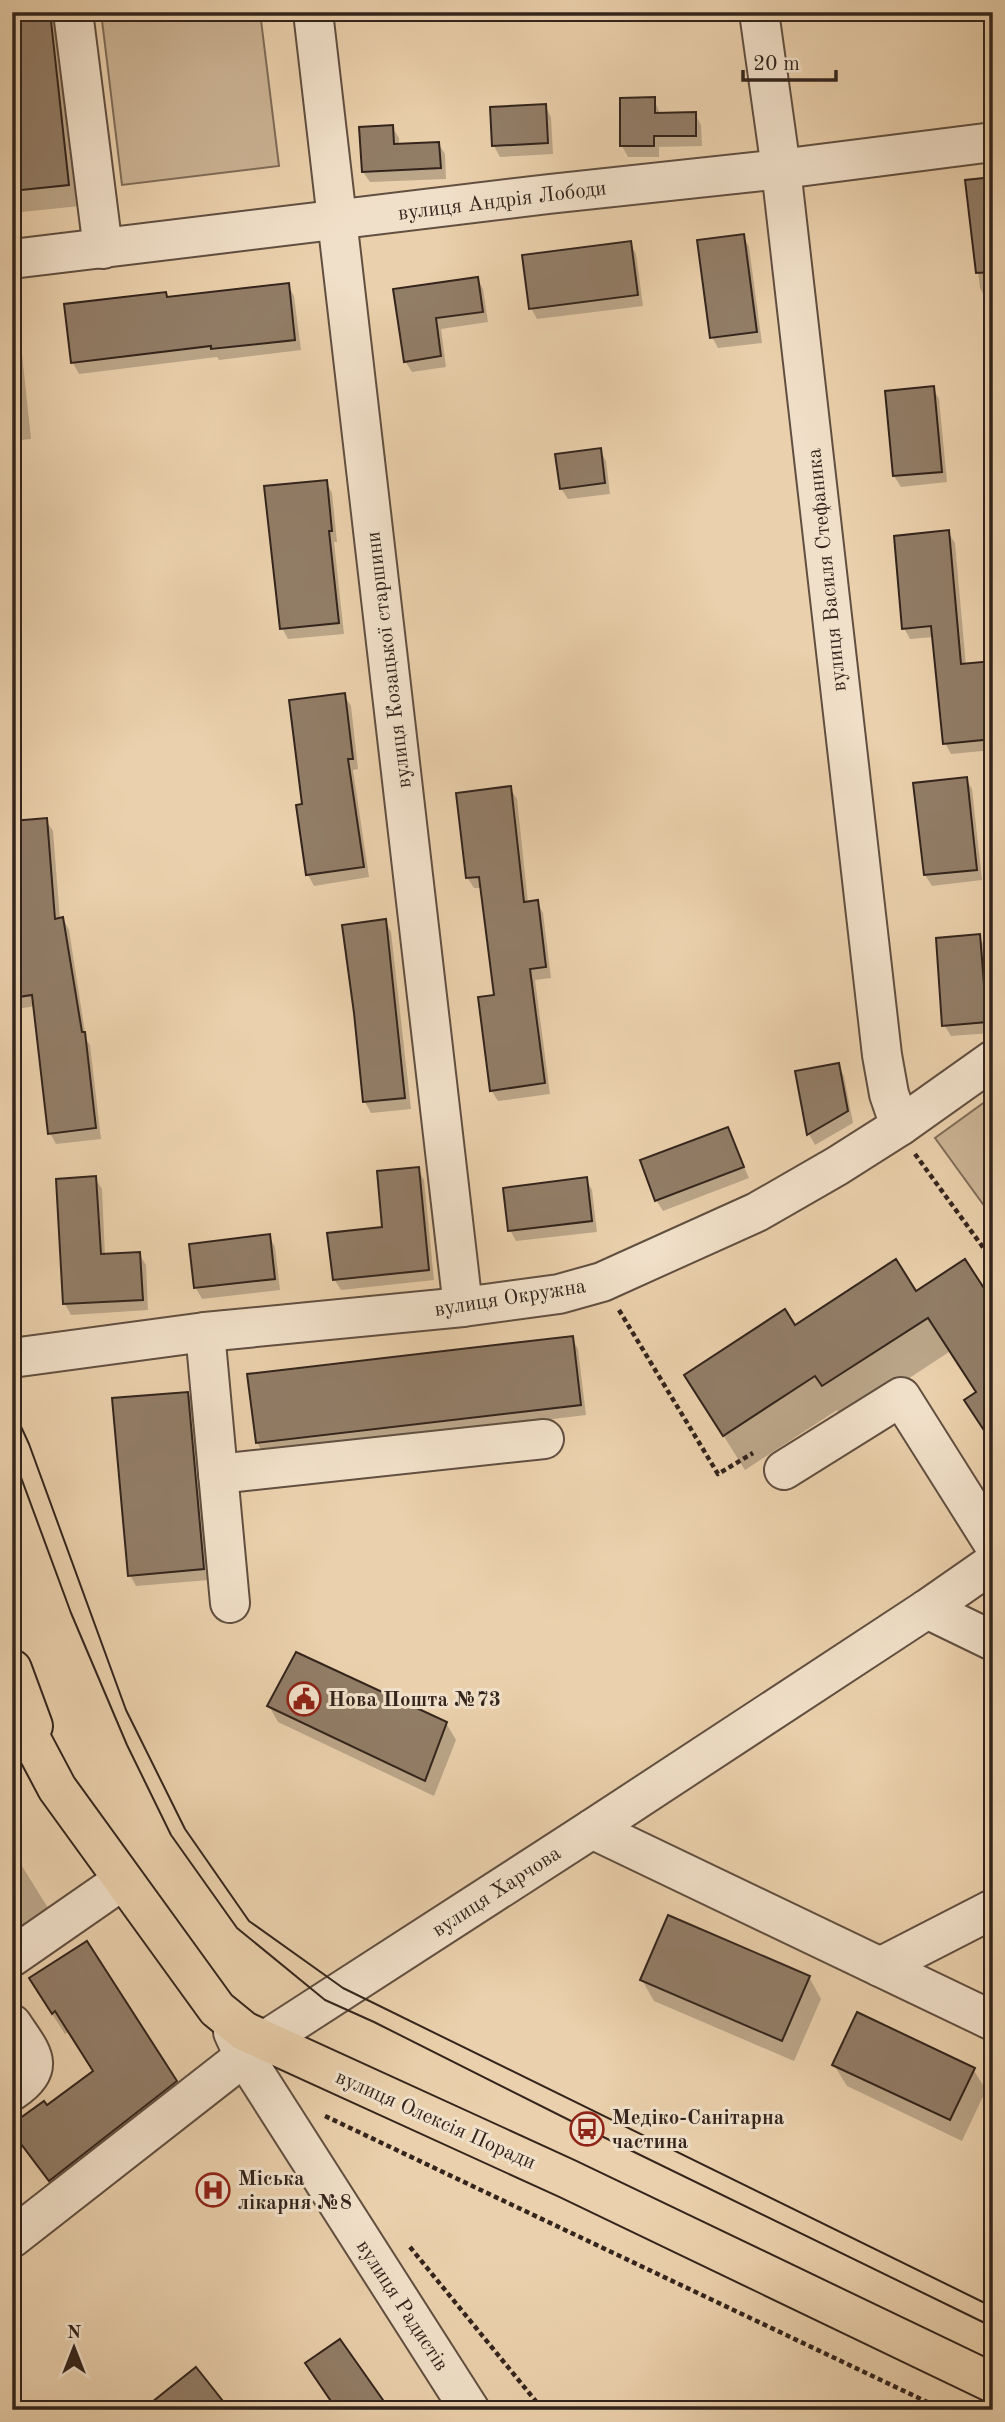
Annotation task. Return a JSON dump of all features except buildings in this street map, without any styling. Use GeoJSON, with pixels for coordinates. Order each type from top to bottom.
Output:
{"type":"FeatureCollection","features":[{"type":"Feature","properties":{"kind":"main road"},"geometry":{"type":"LineString","coordinates":[[12,1669],[57,1788]]}},
{"type":"Feature","properties":{"kind":"main road","name":"вулиця Олексія Поради"},"geometry":{"type":"LineString","coordinates":[[12,1703],[57,1788],[217,2009],[243,2031],[254,2048],[568,2179],[993,2383]]}},
{"type":"Feature","properties":{"kind":"street"},"geometry":{"type":"LineString","coordinates":[[74,12],[103,249]]}},
{"type":"Feature","properties":{"kind":"street","name":"вулиця Козацької старшини"},"geometry":{"type":"LineString","coordinates":[[313,12],[463,1307]]}},
{"type":"Feature","properties":{"kind":"street","name":"вулиця Василя Стефаника"},"geometry":{"type":"LineString","coordinates":[[759,12],[781,169],[881,1055],[889,1094],[900,1126]]}},
{"type":"Feature","properties":{"kind":"street","name":"вулиця Андрія Лободи"},"geometry":{"type":"LineString","coordinates":[[12,259],[993,142]]}},
{"type":"Feature","properties":{"kind":"street","name":"вулиця Окружна"},"geometry":{"type":"LineString","coordinates":[[12,1358],[205,1332],[463,1307],[559,1294],[602,1282],[757,1212],[900,1126],[993,1060]]}},
{"type":"Feature","properties":{"kind":"street"},"geometry":{"type":"LineString","coordinates":[[205,1332],[230,1603]]}},
{"type":"Feature","properties":{"kind":"street"},"geometry":{"type":"LineString","coordinates":[[774,1458],[901,1397],[993,1543]]}},
{"type":"Feature","properties":{"kind":"street"},"geometry":{"type":"LineString","coordinates":[[218,1474],[544,1439]]}},
{"type":"Feature","properties":{"kind":"street","name":"вулиця Харчова"},"geometry":{"type":"LineString","coordinates":[[12,2238],[254,2048],[592,1829],[993,1563]]}},
{"type":"Feature","properties":{"kind":"street"},"geometry":{"type":"LineString","coordinates":[[927,1609],[993,1641]]}},
{"type":"Feature","properties":{"kind":"street"},"geometry":{"type":"LineString","coordinates":[[592,1829],[993,2021]]}},
{"type":"Feature","properties":{"kind":"street"},"geometry":{"type":"LineString","coordinates":[[12,1957],[123,1880]]}},
{"type":"Feature","properties":{"kind":"street"},"geometry":{"type":"LineString","coordinates":[[880,1967],[993,1909]]}},
{"type":"Feature","properties":{"kind":"street"},"geometry":{"type":"LineString","coordinates":[[12,2024],[30,2052],[34,2066],[27,2082],[12,2091]]}},
{"type":"Feature","properties":{"kind":"street","name":"вулиця Радистів"},"geometry":{"type":"LineString","coordinates":[[254,2048],[470,2410]]}},
{"type":"Feature","properties":{"kind":"path"},"geometry":{"type":"LineString","coordinates":[[900,1126],[919,1161],[993,1261]]}},
{"type":"Feature","properties":{"kind":"path"},"geometry":{"type":"LineString","coordinates":[[602,1282],[718,1474],[774,1458]]}},
{"type":"Feature","properties":{"kind":"path"},"geometry":{"type":"LineString","coordinates":[[315,2111],[944,2410]]}},
{"type":"Feature","properties":{"kind":"path"},"geometry":{"type":"LineString","coordinates":[[403,2238],[543,2410]]}},
{"type":"Feature","properties":{"kind":"shaded area"},"geometry":{"type":"Polygon","coordinates":[[[101,12],[260,12],[279,166],[122,185],[101,12]]]}},
{"type":"Feature","properties":{"kind":"shaded area"},"geometry":{"type":"Polygon","coordinates":[[[993,1096],[993,1218],[935,1138],[993,1096]]]}},
{"type":"Feature","properties":{"kind":"tram line"},"geometry":{"type":"LineString","coordinates":[[12,1407],[29,1444],[126,1710],[185,1829],[249,1921],[343,1988],[993,2307]]}},
{"type":"Feature","properties":{"kind":"tram line"},"geometry":{"type":"LineString","coordinates":[[12,1453],[71,1613],[127,1745],[171,1835],[237,1928],[325,2000],[993,2327]]}},
{"type":"Feature","properties":{"kind":"place","name":"Нова Пошта №73"},"geometry":{"type":"Point","coordinates":[304,1699]}},
{"type":"Feature","properties":{"kind":"place","name":"Медіко-Санітарна частина"},"geometry":{"type":"Point","coordinates":[587,2129]}},
{"type":"Feature","properties":{"kind":"place","name":"Міська лікарня №8"},"geometry":{"type":"Point","coordinates":[213,2190]}}]}
